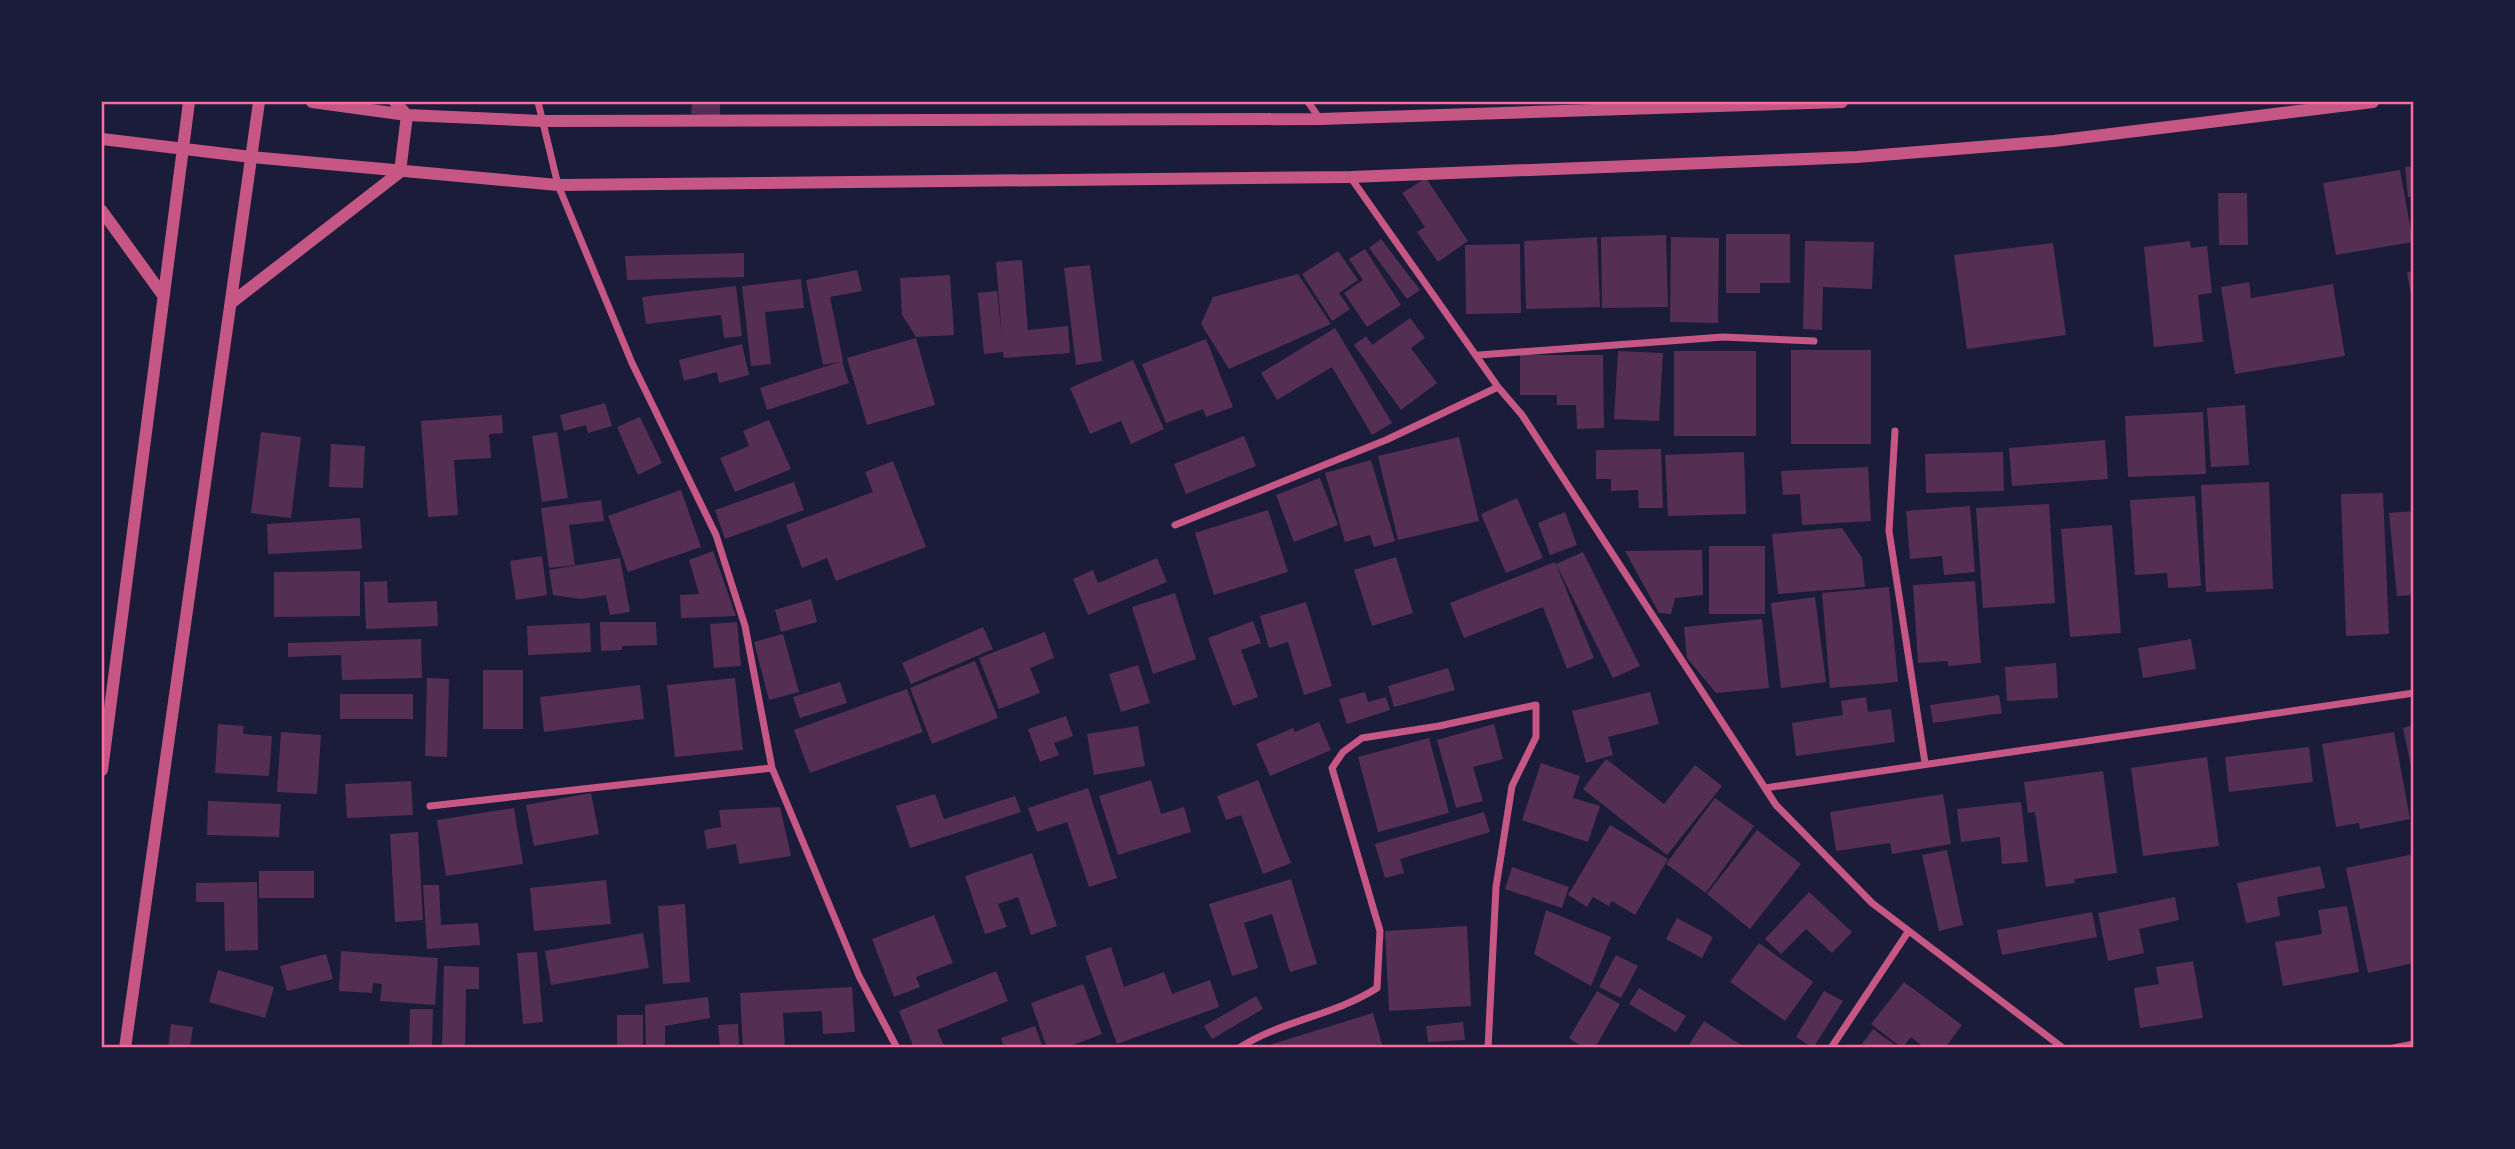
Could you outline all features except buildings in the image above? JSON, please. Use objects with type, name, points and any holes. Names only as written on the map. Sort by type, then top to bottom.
[{"type":"street","points":[[102,770],[189,102]]},
{"type":"street","points":[[125,1048],[259,102]]},
{"type":"street","points":[[312,102],[407,114],[541,121],[1320,119],[1842,102]]},
{"type":"street","points":[[395,102],[407,114]]},
{"type":"street","points":[[538,102],[558,185],[632,363],[716,535],[745,626],[772,768],[859,976],[897,1048]]},
{"type":"street","points":[[1308,102],[1320,119]]},
{"type":"street","points":[[102,139],[251,157],[558,185],[1351,177],[1857,157],[2054,141],[2373,102]]},
{"type":"street","points":[[231,303],[400,172],[407,114]]},
{"type":"street","points":[[1351,177],[1479,355],[1498,387],[1522,415],[1776,805],[1872,903],[2063,1048]]},
{"type":"street","points":[[102,211],[162,294]]},
{"type":"street","points":[[1479,355],[1723,337],[1814,341]]},
{"type":"street","points":[[1175,525],[1386,440],[1498,387]]},
{"type":"street","points":[[1895,431],[1889,531],[1925,763]]},
{"type":"street","points":[[1765,788],[2413,693]]},
{"type":"street","points":[[1239,1048],[1255,1038],[1351,1005],[1377,988],[1380,931],[1332,768],[1343,752],[1362,738],[1439,726],[1536,705],[1536,737],[1512,786],[1496,887],[1488,1048]]},
{"type":"street","points":[[430,806],[772,768]]},
{"type":"street","points":[[1831,1048],[1908,932]]},
{"type":"street","points":[[2393,1048],[2413,1044]]}]
